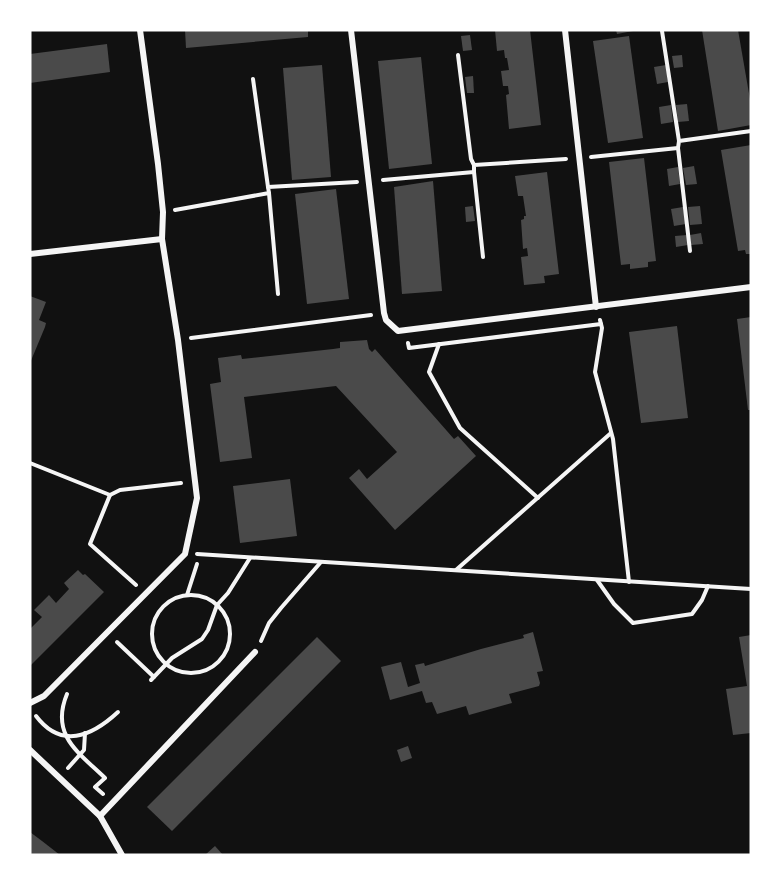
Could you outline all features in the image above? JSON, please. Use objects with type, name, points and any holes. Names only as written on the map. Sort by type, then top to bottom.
[{"type":"street","points":[[30,703],[44,696],[185,554],[197,498],[178,340],[162,238],[163,212],[140,30]]},
{"type":"street","points":[[351,30],[385,316],[398,331],[751,287]]},
{"type":"street","points":[[565,30],[596,307]]},
{"type":"street","points":[[30,254],[162,238]]},
{"type":"street","points":[[100,816],[255,652]]},
{"type":"street","points":[[30,750],[100,816],[122,855]]},
{"type":"path","points":[[662,31],[679,141],[690,251]]},
{"type":"path","points":[[458,55],[471,159],[474,165],[483,257]]},
{"type":"path","points":[[253,79],[269,190],[278,294]]},
{"type":"path","points":[[679,141],[751,131]]},
{"type":"path","points":[[474,165],[678,148]]},
{"type":"path","points":[[163,212],[269,190],[474,172]]},
{"type":"path","points":[[596,307],[602,328],[595,372],[611,433],[629,582]]},
{"type":"path","points":[[178,340],[385,316]]},
{"type":"path","points":[[407,330],[409,348],[601,324]]},
{"type":"path","points":[[439,344],[429,372],[460,428],[538,498]]},
{"type":"path","points":[[456,571],[611,433]]},
{"type":"path","points":[[30,463],[110,495]]},
{"type":"path","points":[[145,594],[90,544],[110,495],[120,490],[195,481]]},
{"type":"path","points":[[185,554],[751,589]]},
{"type":"path","points":[[187,595],[200,554]]},
{"type":"path","points":[[110,648],[117,641],[152,678],[184,649],[202,639],[208,630],[217,605],[228,593],[249,558]]},
{"type":"path","points":[[255,652],[269,623],[321,562]]},
{"type":"path","points":[[597,580],[614,604],[633,622],[692,614],[708,586]]},
{"type":"path","points":[[187,595],[203,597],[217,605],[225,614],[230,632],[226,650],[221,659],[206,670],[197,672],[178,671],[166,664],[153,644],[152,626],[160,609],[176,597],[187,595]]},
{"type":"path","points":[[70,689],[61,717],[63,732],[81,755],[105,778],[96,787],[112,803]]},
{"type":"path","points":[[34,713],[54,734],[66,737],[85,733],[106,723],[118,712]]},
{"type":"path","points":[[59,778],[81,755],[86,743],[85,733]]},
{"type":"building","points":[[185,30],[308,30],[308,37],[186,48]]},
{"type":"building","points":[[495,30],[530,30],[541,125],[509,129],[506,95],[509,94],[508,86],[503,86],[501,71],[509,70],[504,50],[497,51]]},
{"type":"building","points":[[616,30],[633,30],[633,31],[617,34]]},
{"type":"building","points":[[702,30],[738,30],[751,105],[751,125],[718,131]]},
{"type":"building","points":[[470,35],[472,50],[463,51],[461,36]]},
{"type":"building","points":[[629,36],[643,138],[608,143],[593,41]]},
{"type":"building","points":[[107,44],[110,72],[30,83],[30,54]]},
{"type":"building","points":[[682,55],[683,67],[674,68],[672,56]]},
{"type":"building","points":[[421,57],[432,164],[389,169],[378,61]]},
{"type":"building","points":[[322,65],[331,177],[292,180],[283,68]]},
{"type":"building","points":[[666,65],[668,82],[657,84],[654,67]]},
{"type":"building","points":[[473,76],[474,93],[467,93],[465,77]]},
{"type":"building","points":[[687,104],[689,121],[678,122],[676,105]]},
{"type":"building","points":[[671,105],[673,122],[661,124],[659,107]]},
{"type":"building","points":[[751,145],[751,254],[746,254],[745,250],[738,251],[721,150]]},
{"type":"building","points":[[644,158],[656,261],[648,262],[648,267],[630,269],[630,264],[621,265],[609,162]]},
{"type":"building","points":[[694,166],[697,184],[686,185],[683,168]]},
{"type":"building","points":[[678,167],[680,184],[669,186],[667,169]]},
{"type":"building","points":[[547,172],[559,274],[544,276],[545,283],[524,285],[521,257],[528,256],[527,248],[523,249],[521,220],[526,216],[523,196],[518,196],[515,176]]},
{"type":"building","points":[[433,181],[442,291],[402,294],[394,187]]},
{"type":"building","points":[[336,189],[349,299],[307,304],[295,194]]},
{"type":"building","points":[[473,206],[475,221],[466,222],[465,207]]},
{"type":"building","points":[[700,206],[702,224],[690,225],[688,207]]},
{"type":"building","points":[[683,207],[686,224],[674,226],[671,209]]},
{"type":"building","points":[[701,233],[703,244],[691,245],[690,235]]},
{"type":"building","points":[[687,235],[688,245],[676,247],[675,236]]},
{"type":"building","points":[[30,296],[46,302],[39,320],[46,323],[30,363]]},
{"type":"building","points":[[751,317],[751,410],[748,410],[737,319]]},
{"type":"building","points":[[677,326],[688,418],[641,423],[629,332]]},
{"type":"building","points":[[367,340],[369,349],[372,352],[375,349],[454,439],[458,436],[476,456],[395,530],[349,478],[359,469],[367,479],[397,452],[336,386],[244,397],[252,458],[220,462],[210,384],[221,382],[218,358],[241,355],[242,359],[333,349],[340,348],[340,342]]},
{"type":"building","points":[[290,479],[297,536],[240,543],[233,486]]},
{"type":"building","points":[[78,570],[104,592],[30,666],[30,629],[42,617],[34,610],[49,595],[56,603],[69,589],[64,583]]},
{"type":"building","points":[[533,632],[543,671],[537,672],[540,683],[539,686],[509,694],[512,703],[469,715],[466,706],[437,714],[432,702],[426,703],[422,691],[390,700],[381,667],[401,662],[408,687],[420,683],[415,665],[424,663],[425,666],[524,638],[523,635]]},
{"type":"building","points":[[751,635],[751,733],[733,735],[726,689],[747,686],[739,637]]},
{"type":"building","points":[[317,637],[341,661],[172,831],[147,807]]},
{"type":"building","points":[[408,746],[412,758],[401,762],[397,750]]},
{"type":"building","points":[[30,832],[42,841],[60,855],[30,855]]},
{"type":"building","points":[[215,846],[223,855],[205,855]]}]
